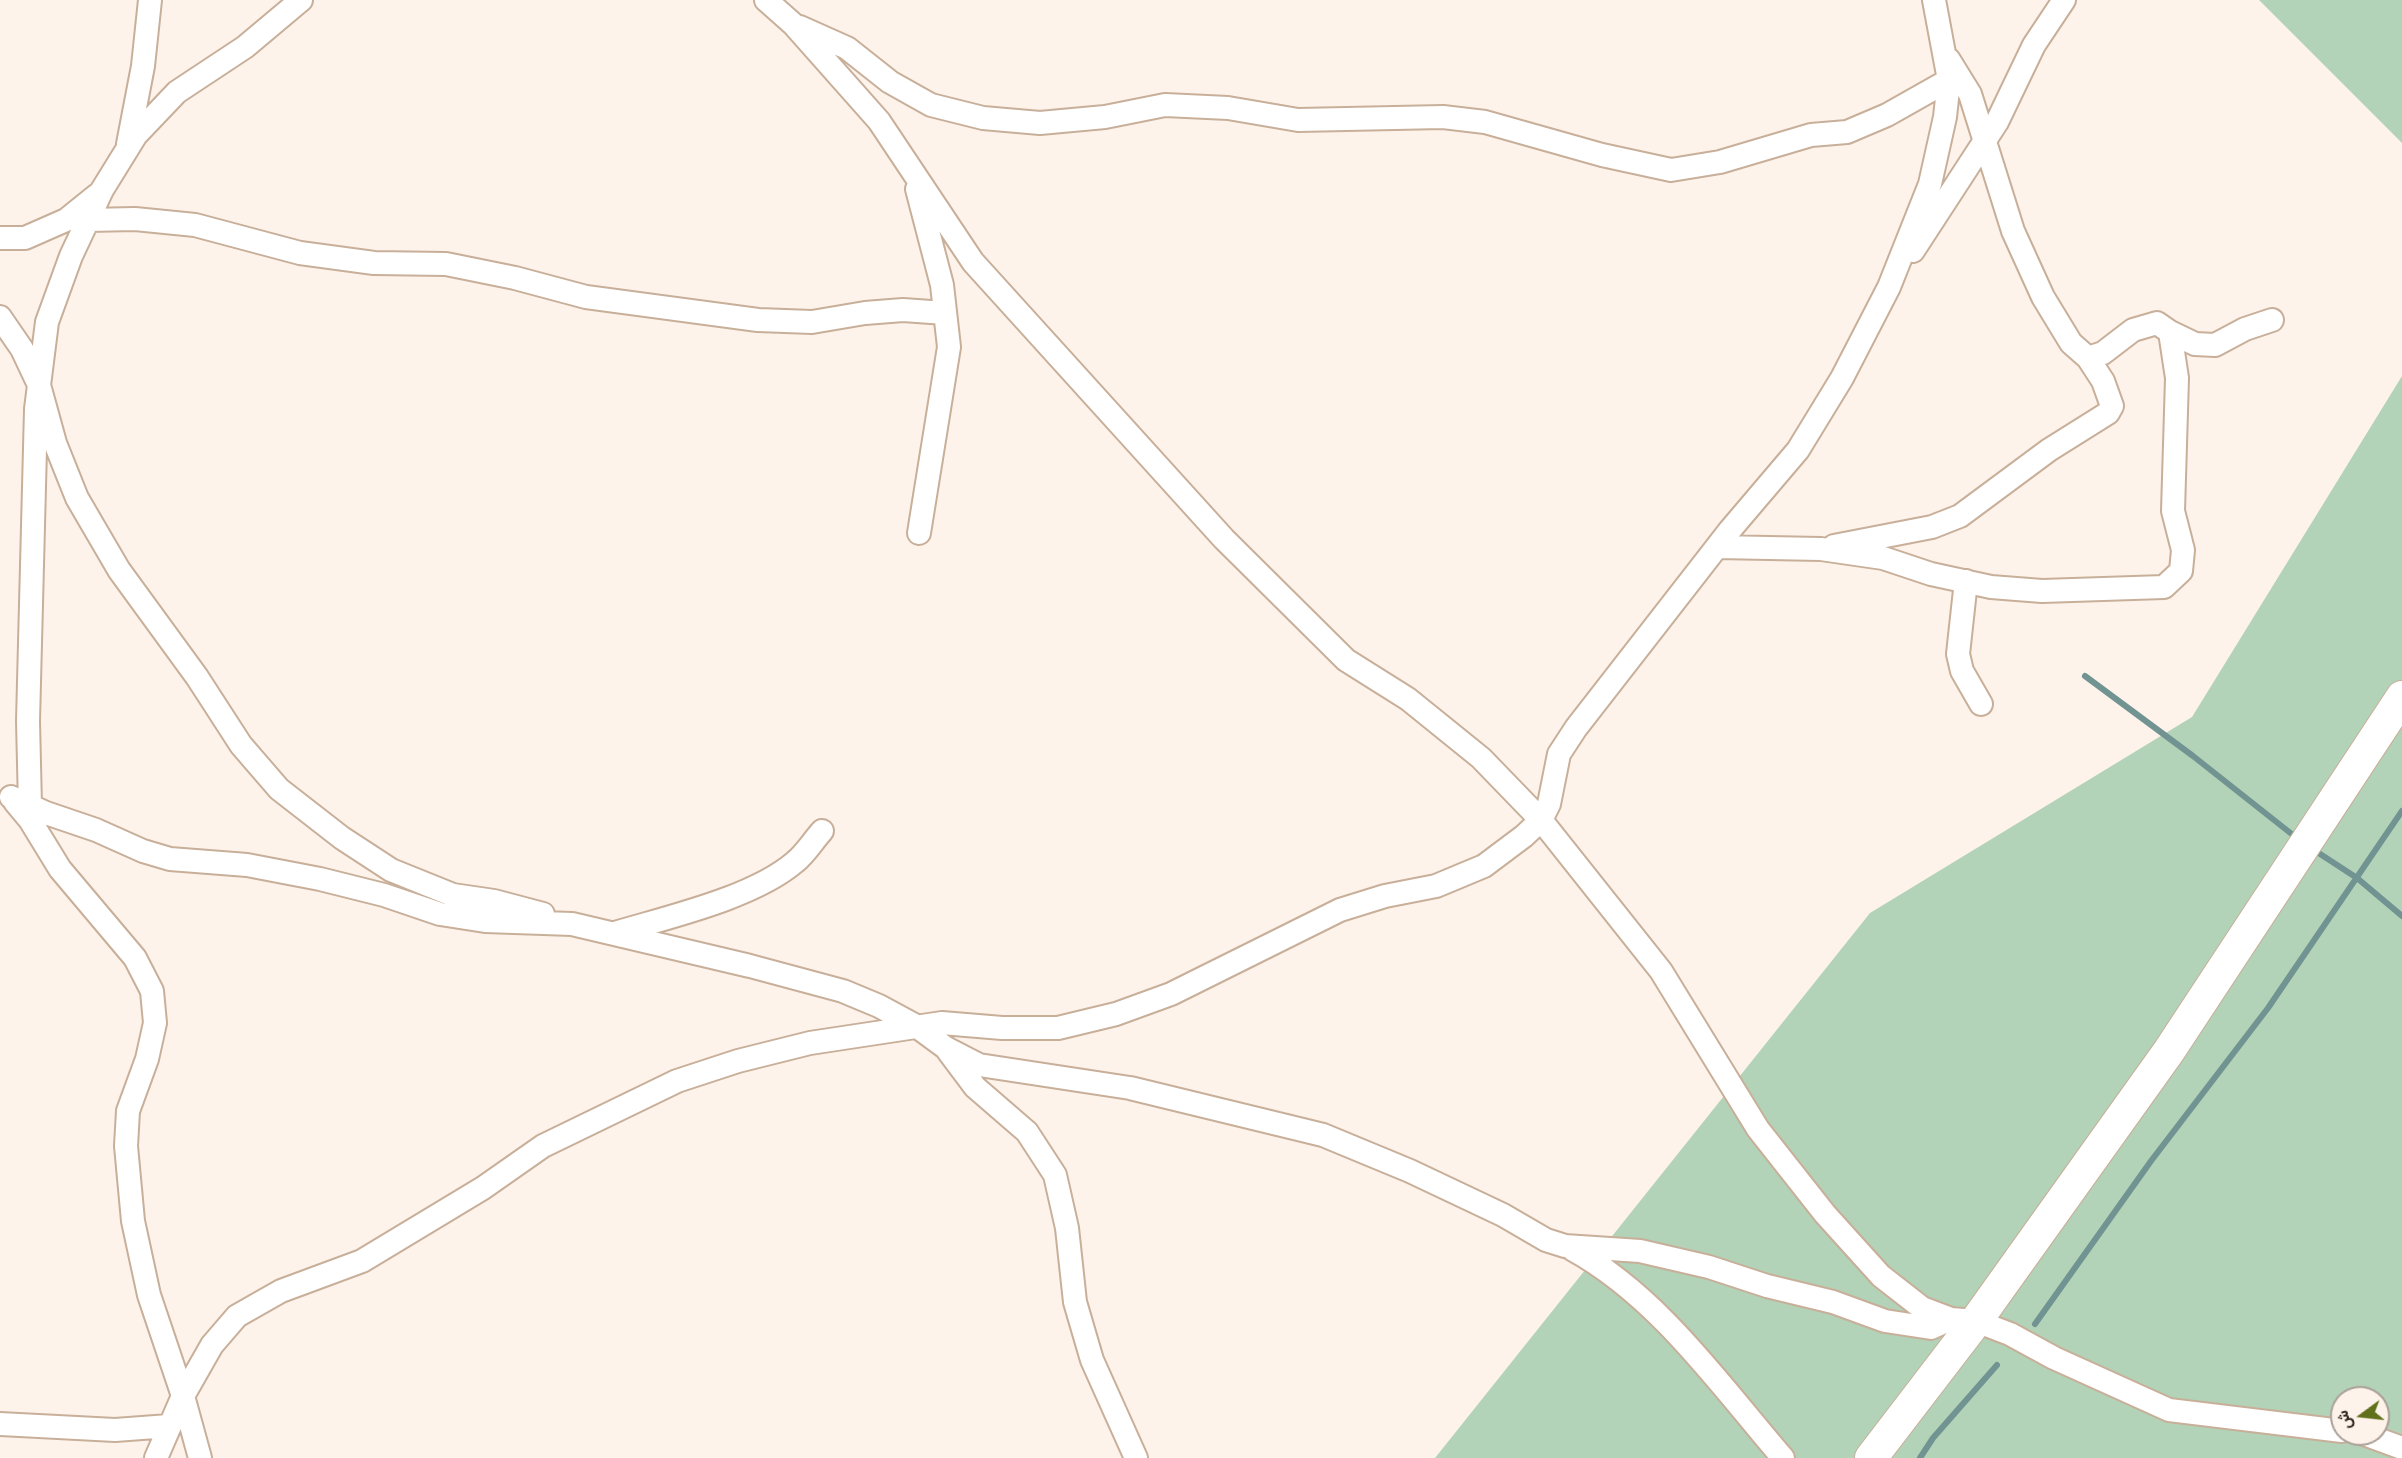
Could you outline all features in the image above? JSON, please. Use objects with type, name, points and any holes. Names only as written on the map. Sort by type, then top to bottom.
[{"type":"main road","points":[[1871,1458],[1963,1320],[2169,1051],[2402,697]]},
{"type":"street","points":[[127,151],[143,66],[150,0]]},
{"type":"street","points":[[200,1458],[183,1396],[149,1295],[133,1221],[126,1146],[128,1111],[147,1059],[154,1023],[152,991],[135,958],[60,869],[30,820],[13,798],[28,698],[36,409],[46,322],[71,256],[102,190],[136,135],[177,92],[245,47],[301,0]]},
{"type":"street","points":[[766,0],[793,24],[879,121],[972,262],[1224,539],[1346,660],[1408,699],[1481,758],[1541,820],[1661,971],[1758,1129],[1825,1214],[1881,1276],[1922,1308],[2010,1334],[2054,1358],[2169,1410],[2330,1430]]},
{"type":"street","points":[[156,1458],[183,1396],[212,1345],[237,1316],[281,1291],[362,1261],[483,1188],[543,1146],[677,1081],[738,1060],[810,1043],[916,1026],[942,1023],[1002,1028],[1058,1028],[1116,1014],[1171,994],[1340,910],[1385,896],[1436,886],[1484,866],[1524,837],[1541,820],[1549,804],[1559,754],[1575,728],[1717,547],[1798,450],[1842,378],[1889,287],[1930,184],[1945,117],[1949,80],[1934,0]]},
{"type":"street","points":[[1889,287],[1984,142],[2034,45],[2064,0]]},
{"type":"street","points":[[793,24],[847,48],[890,82],[931,105],[983,118],[1040,123],[1105,117],[1166,105],[1228,108],[1298,120],[1443,117],[1485,122],[1602,155],[1671,170],[1720,162],[1811,135],[1847,132],[1887,115],[1949,80]]},
{"type":"street","points":[[1821,549],[1932,527],[1960,516],[2049,450],[2108,413],[2112,406],[2103,381],[2088,357],[2071,343],[2043,297],[2013,231],[1970,94],[1944,51]]},
{"type":"street","points":[[913,173],[942,285],[949,347],[919,533]]},
{"type":"street","points":[[0,237],[25,238],[66,220],[102,190]]},
{"type":"street","points":[[88,220],[135,219],[195,225],[300,254],[374,263],[446,264],[515,278],[586,297],[758,320],[812,322],[865,313],[903,310],[945,313]]},
{"type":"street","points":[[0,317],[22,349],[39,385],[55,443],[77,498],[119,570],[196,677],[241,745],[279,789],[342,838],[392,870],[453,895],[495,901],[572,924],[750,966],[843,991],[879,1006],[916,1026],[946,1048],[979,1065],[1130,1088],[1323,1135],[1410,1170],[1503,1215],[1546,1240],[1565,1246],[1592,1260],[1682,1337],[1783,1458]]},
{"type":"street","points":[[2088,357],[2103,353],[2133,330],[2157,323],[2195,344],[2215,345],[2245,329],[2272,320]]},
{"type":"street","points":[[1717,547],[1821,549],[1883,558],[1931,574],[1991,587],[2042,591],[2164,587],[2181,571],[2183,550],[2174,511],[2177,378],[2170,332]]},
{"type":"street","points":[[1966,581],[1958,654],[1962,671],[1980,704]]},
{"type":"street","points":[[13,798],[143,851],[170,859],[247,865],[321,879],[440,914],[473,919],[572,924]]},
{"type":"street","points":[[614,934],[733,897],[795,862],[822,831]]},
{"type":"street","points":[[946,1048],[975,1087],[1027,1132],[1055,1175],[1067,1228],[1078,1314],[1092,1360],[1136,1458]]},
{"type":"street","points":[[1565,1246],[1640,1251],[1709,1267],[1767,1286],[1833,1302],[1885,1321],[1931,1328],[1963,1320]]},
{"type":"street","points":[[0,1424],[115,1430],[170,1426]]},
{"type":"green space","points":[[2259,0],[2402,0],[2402,143]]},
{"type":"green space","points":[[2402,376],[2402,1458],[1435,1458],[1870,913],[2192,717]]},
{"type":"waterway","points":[[2085,676],[2193,756],[2298,839]]},
{"type":"waterway","points":[[2035,1324],[2151,1161],[2268,1008],[2402,811]]},
{"type":"waterway","points":[[2314,850],[2357,878],[2402,916]]},
{"type":"waterway","points":[[1920,1458],[1933,1438],[1997,1365]]}]
